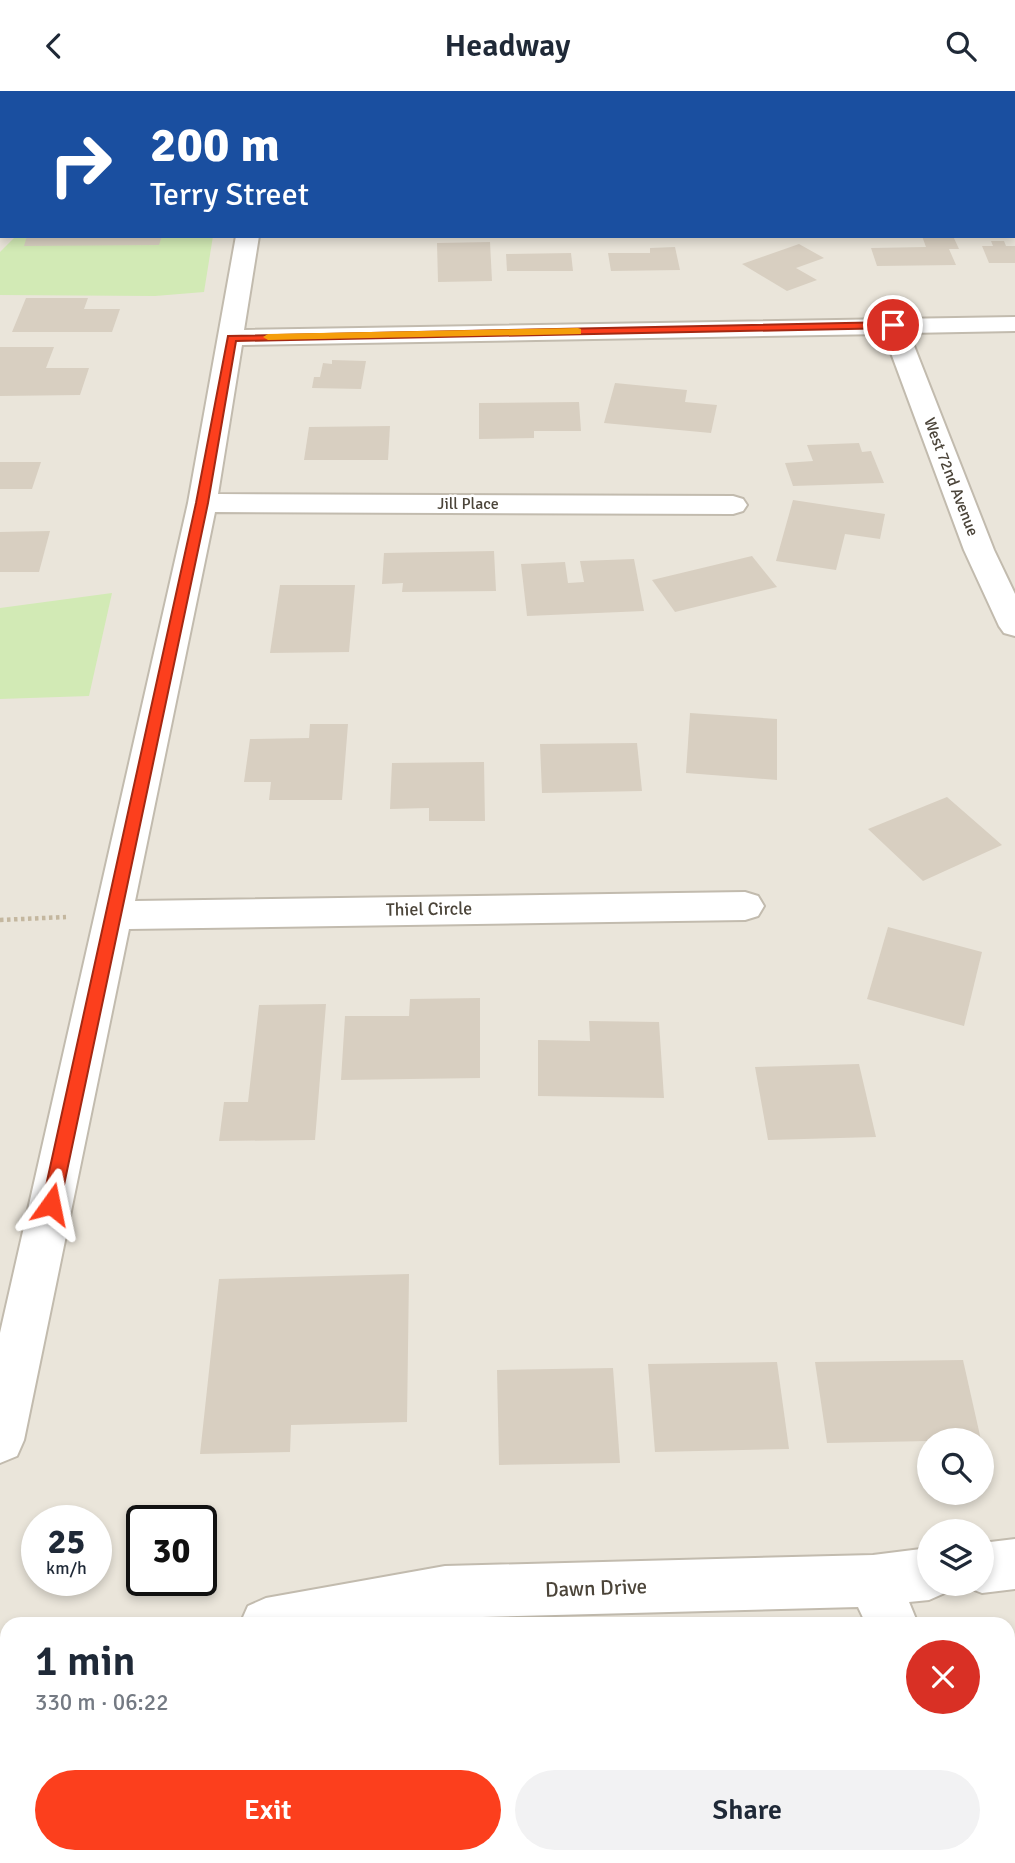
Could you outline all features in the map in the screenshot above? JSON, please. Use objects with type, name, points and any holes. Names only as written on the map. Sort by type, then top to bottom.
[{"type":"street","points":[[0,1440],[202,503],[248,238]]},
{"type":"street","points":[[232,338],[1015,324]]},
{"type":"street","name":"West 72nd Avenue","points":[[893,325],[979,550],[1015,626]]},
{"type":"street","name":"Jill Place","points":[[202,503],[733,505]]},
{"type":"street","name":"Thiel Circle","points":[[112,915],[745,906]]},
{"type":"street","points":[[994,1567],[1015,1564]]},
{"type":"street","name":"Dawn Drive","points":[[304,1617],[445,1592],[883,1602],[917,1581]]},
{"type":"path","points":[[0,920],[112,915]]},
{"type":"shaded area","points":[[0,238],[1015,238],[1015,1617],[0,1617]]},
{"type":"green space","points":[[14,238],[213,238],[204,292],[155,296],[0,295],[0,252]]},
{"type":"green space","points":[[112,593],[89,696],[0,699],[0,608]]},
{"type":"building","points":[[26,238],[161,238],[159,245],[24,246]]},
{"type":"building","points":[[923,238],[954,238],[959,249],[949,249],[956,265],[877,266],[871,248],[926,247]]},
{"type":"building","points":[[991,241],[1004,241],[1006,246],[1015,246],[1015,263],[989,263],[982,246],[993,246]]},
{"type":"building","points":[[490,242],[492,281],[438,282],[437,243]]},
{"type":"building","points":[[799,244],[824,258],[796,268],[817,280],[787,291],[742,264]]},
{"type":"building","points":[[675,247],[680,270],[611,271],[608,253],[650,253],[650,248]]},
{"type":"building","points":[[571,253],[573,271],[507,271],[506,254]]},
{"type":"building","points":[[26,298],[88,298],[84,309],[120,309],[112,332],[12,332]]},
{"type":"building","points":[[0,347],[54,347],[46,368],[89,368],[80,395],[0,396]]},
{"type":"building","points":[[332,360],[366,361],[361,389],[312,388],[314,377],[320,377],[323,363],[332,364]]},
{"type":"building","points":[[615,383],[687,390],[685,402],[717,405],[711,433],[604,423]]},
{"type":"building","points":[[579,402],[581,431],[534,431],[534,438],[479,439],[479,403]]},
{"type":"building","points":[[390,426],[388,460],[304,460],[309,427]]},
{"type":"building","points":[[859,443],[862,452],[871,451],[884,483],[793,486],[785,463],[813,461],[807,445]]},
{"type":"building","points":[[0,462],[41,462],[32,489],[0,489]]},
{"type":"building","points":[[793,500],[885,514],[880,539],[845,534],[836,570],[776,561]]},
{"type":"building","points":[[50,531],[39,572],[0,572],[0,532]]},
{"type":"building","points":[[494,551],[496,591],[402,592],[403,583],[382,584],[384,553]]},
{"type":"building","points":[[752,556],[777,587],[675,612],[652,580]]},
{"type":"building","points":[[634,559],[644,611],[527,616],[521,564],[565,562],[568,583],[584,582],[580,561]]},
{"type":"building","points":[[280,585],[355,585],[349,652],[270,653]]},
{"type":"building","points":[[690,713],[777,719],[777,780],[686,773]]},
{"type":"building","points":[[310,724],[348,724],[342,800],[269,800],[271,782],[244,782],[250,739],[309,738]]},
{"type":"building","points":[[637,743],[642,791],[542,793],[540,744]]},
{"type":"building","points":[[484,762],[485,821],[429,821],[429,808],[390,809],[392,763]]},
{"type":"building","points":[[947,797],[1002,845],[923,881],[868,829]]},
{"type":"building","points":[[888,927],[982,952],[964,1026],[867,999]]},
{"type":"building","points":[[480,998],[480,1078],[341,1080],[345,1016],[409,1016],[410,999]]},
{"type":"building","points":[[326,1004],[315,1140],[219,1141],[224,1102],[248,1102],[259,1005]]},
{"type":"building","points":[[589,1021],[659,1022],[664,1098],[538,1096],[538,1040],[590,1041]]},
{"type":"building","points":[[859,1064],[876,1137],[768,1140],[755,1067]]},
{"type":"building","points":[[409,1274],[407,1422],[291,1425],[290,1452],[200,1454],[219,1279]]},
{"type":"building","points":[[963,1360],[978,1428],[917,1428],[917,1441],[827,1443],[815,1362]]},
{"type":"building","points":[[777,1362],[789,1449],[655,1452],[648,1364]]},
{"type":"building","points":[[613,1368],[620,1463],[499,1465],[497,1370]]},
{"type":"slow traffic","points":[[268,337],[578,331]]},
{"type":"route","points":[[51,1204],[202,503],[232,338],[893,325]]}]
